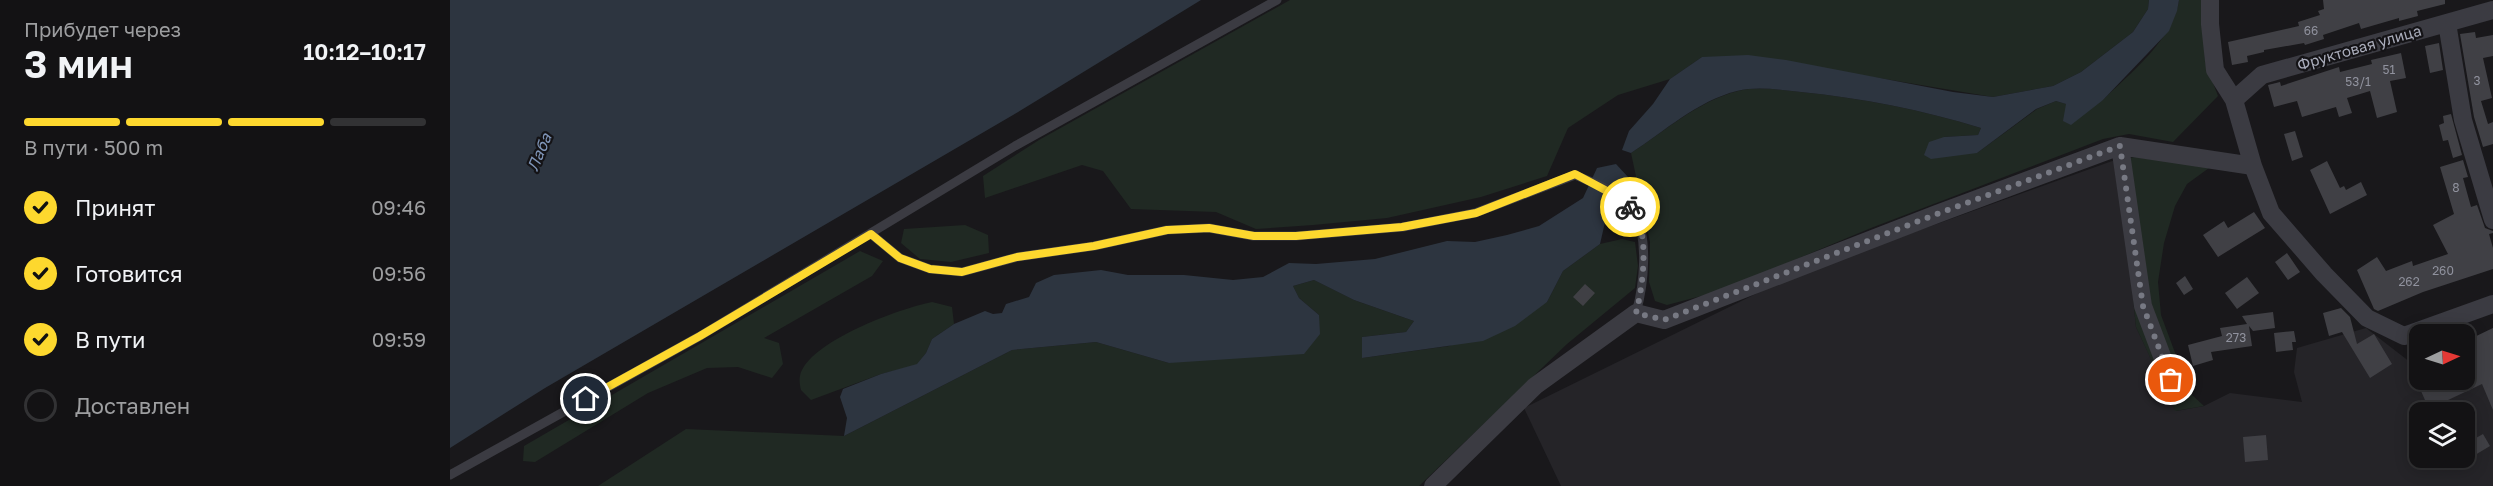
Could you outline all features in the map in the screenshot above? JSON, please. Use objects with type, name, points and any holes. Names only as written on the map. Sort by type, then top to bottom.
[{"type":"street","points":[[2210,0],[2215,70],[2234,100],[2253,166],[2271,213],[2324,274],[2367,318],[2404,336],[2493,304]]},
{"type":"street","name":"Фруктовая улица","points":[[2234,100],[2262,75],[2493,10]]},
{"type":"street","points":[[2447,23],[2463,120],[2493,220]]},
{"type":"street","points":[[1433,486],[1535,386],[1636,313],[1664,320],[2120,146],[2253,166]]},
{"type":"street","points":[[2120,146],[2143,306],[2171,380]]},
{"type":"lane","points":[[450,475],[700,336],[1015,146],[1277,0]]},
{"type":"lane","points":[[871,234],[900,258],[930,269],[962,272],[1017,257],[1094,246],[1167,230],[1209,228],[1254,236],[1296,236],[1402,227],[1476,213],[1575,174],[1622,199],[1634,211],[1642,238],[1643,289],[1636,313]]},
{"type":"shaded area","points":[[1290,0],[2149,0],[2148,9],[2133,32],[2081,72],[2053,86],[1993,97],[1879,78],[1702,57],[1670,79],[1618,95],[1568,128],[1547,176],[1481,197],[1387,218],[1256,229],[1216,212],[1131,209],[1103,171],[1082,165],[985,198],[983,176],[1039,140]]},
{"type":"shaded area","points":[[2179,0],[2204,0],[2205,62],[2218,96],[2173,142],[2129,134],[2103,139],[1871,228],[1720,291],[1667,305],[1655,301],[1649,282],[1650,242],[1631,153],[1696,109],[1723,96],[1753,89],[1778,89],[1847,98],[1915,110],[1981,128],[1978,135],[1944,137],[1977,153],[2037,109],[2056,101],[2066,104],[2103,100],[2149,55],[2159,42],[2175,15]]},
{"type":"shaded area","points":[[2142,156],[2209,168],[2187,184],[2175,206],[2164,243],[2158,282],[2161,315],[2190,393],[2204,406],[2175,411],[2136,327],[2121,178],[2115,160]]},
{"type":"shaded area","points":[[2115,160],[2121,178],[2136,327],[2176,411],[2204,406],[2230,393],[2302,402],[2294,372],[2297,348],[2366,328],[2409,361],[2409,390],[2475,390],[2475,337],[2493,328],[2493,486],[1561,486],[1524,408],[1792,276]]},
{"type":"shaded area","points":[[965,225],[988,235],[989,253],[951,262],[920,259],[901,243],[904,229]]},
{"type":"shaded area","points":[[1622,239],[1635,242],[1638,266],[1635,288],[1567,344],[1419,486],[598,486],[686,429],[844,436],[1012,350],[1096,342],[1169,363],[1319,315],[1299,298],[1293,286],[1314,280],[1354,300],[1414,321],[1406,332],[1362,337],[1362,358],[1449,346],[1547,302],[1563,271],[1600,244]]},
{"type":"shaded area","points":[[860,251],[883,261],[872,276],[764,338],[779,343],[783,364],[772,378],[738,367],[707,368],[648,393],[535,462],[523,461],[524,446]]},
{"type":"shaded area","points":[[932,302],[952,307],[954,324],[932,339],[917,365],[881,374],[811,400],[801,390],[800,376],[806,363],[819,351],[857,328],[899,311]]},
{"type":"water","name":"Лаба","points":[[450,0],[1201,0],[1013,115],[545,388],[450,448]]},
{"type":"water","points":[[2149,0],[2179,0],[2169,31],[2103,100],[2071,125],[2063,121],[2066,104],[2056,101],[2036,109],[1977,153],[1931,159],[1924,155],[1929,142],[1944,137],[1978,135],[1981,128],[1915,110],[1869,101],[1777,89],[1737,91],[1722,96],[1695,109],[1631,153],[1622,150],[1629,131],[1653,104],[1670,79],[1702,57],[1748,55],[1786,60],[1953,92],[1993,97],[2053,86],[2081,72],[2133,32],[2148,9]]},
{"type":"water","points":[[1616,164],[1628,177],[1629,189],[1606,218],[1600,244],[1563,271],[1547,302],[1515,326],[1483,341],[1362,358],[1362,337],[1406,332],[1414,321],[1354,300],[1314,280],[1293,286],[1299,298],[1319,315],[1320,334],[1304,354],[1169,363],[1096,342],[1012,350],[844,436],[847,418],[840,397],[843,389],[881,374],[917,364],[926,353],[932,339],[954,324],[985,311],[993,314],[1002,313],[1006,304],[1029,297],[1036,283],[1054,275],[1101,270],[1128,275],[1184,275],[1233,280],[1263,277],[1289,263],[1316,264],[1375,259],[1447,241],[1475,242],[1539,226],[1583,198],[1597,168]]},
{"type":"building","points":[[2323,0],[2445,0],[2445,4],[2417,11],[2418,16],[2399,21],[2399,18],[2361,29],[2359,23],[2323,35],[2324,39],[2305,45],[2304,43],[2264,50],[2264,52],[2247,56],[2248,62],[2232,65],[2228,42],[2299,26],[2298,22],[2320,15],[2318,11],[2324,9]]},
{"type":"building","points":[[2475,32],[2476,38],[2493,35],[2493,56],[2483,58],[2492,98],[2481,101],[2488,124],[2493,122],[2493,144],[2483,147],[2474,117],[2460,34]]},
{"type":"building","points":[[2439,43],[2443,70],[2430,73],[2425,46]]},
{"type":"building","points":[[2401,53],[2406,78],[2390,81],[2397,112],[2377,118],[2370,91],[2347,98],[2352,113],[2339,117],[2336,107],[2302,117],[2297,101],[2274,107],[2268,85],[2280,82],[2281,86],[2339,67],[2340,72],[2372,64],[2371,60]]},
{"type":"building","points":[[2451,114],[2462,155],[2453,158],[2448,140],[2443,141],[2439,125],[2444,123],[2443,116]]},
{"type":"building","points":[[2295,131],[2303,157],[2292,161],[2284,134]]},
{"type":"building","points":[[2463,160],[2468,177],[2463,178],[2471,207],[2477,205],[2485,228],[2493,231],[2489,234],[2493,248],[2493,269],[2423,292],[2378,311],[2374,309],[2357,270],[2377,257],[2386,271],[2412,261],[2413,266],[2448,254],[2433,225],[2454,214],[2440,167]]},
{"type":"building","points":[[2327,161],[2340,188],[2344,186],[2346,190],[2361,182],[2367,195],[2330,214],[2310,170]]},
{"type":"building","points":[[2254,212],[2265,228],[2218,257],[2203,235],[2224,221],[2228,228]]},
{"type":"building","points":[[2287,253],[2300,272],[2288,280],[2275,262]]},
{"type":"building","points":[[2185,276],[2193,289],[2184,295],[2176,283]]},
{"type":"building","points":[[2247,277],[2259,293],[2237,309],[2225,293]]},
{"type":"building","points":[[1585,284],[1595,293],[1583,306],[1573,297]]},
{"type":"building","points":[[2341,308],[2350,317],[2357,344],[2374,334],[2392,364],[2370,378],[2342,332],[2329,336],[2323,313]]},
{"type":"building","points":[[2273,312],[2275,328],[2253,331],[2249,326],[2252,346],[2211,352],[2213,360],[2193,366],[2188,345],[2222,336],[2220,328],[2247,324],[2242,316]]},
{"type":"building","points":[[2493,328],[2493,410],[2482,384],[2475,387],[2475,337]]},
{"type":"building","points":[[2294,331],[2296,342],[2292,342],[2293,350],[2276,352],[2274,333]]},
{"type":"building","points":[[2469,390],[2444,402],[2426,402],[2421,391]]},
{"type":"building","points":[[2483,434],[2490,446],[2475,455],[2475,438]]},
{"type":"building","points":[[2266,435],[2268,460],[2245,462],[2243,437]]},
{"type":"way so far","points":[[1630,207],[1634,211],[1642,238],[1643,289],[1636,313],[1664,320],[2120,146],[2143,306],[2171,380]]},
{"type":"route","points":[[586,399],[700,336],[871,234],[900,258],[930,269],[962,272],[1017,257],[1094,246],[1167,230],[1209,228],[1254,236],[1296,236],[1402,227],[1476,213],[1575,174],[1622,199],[1630,207]]}]
